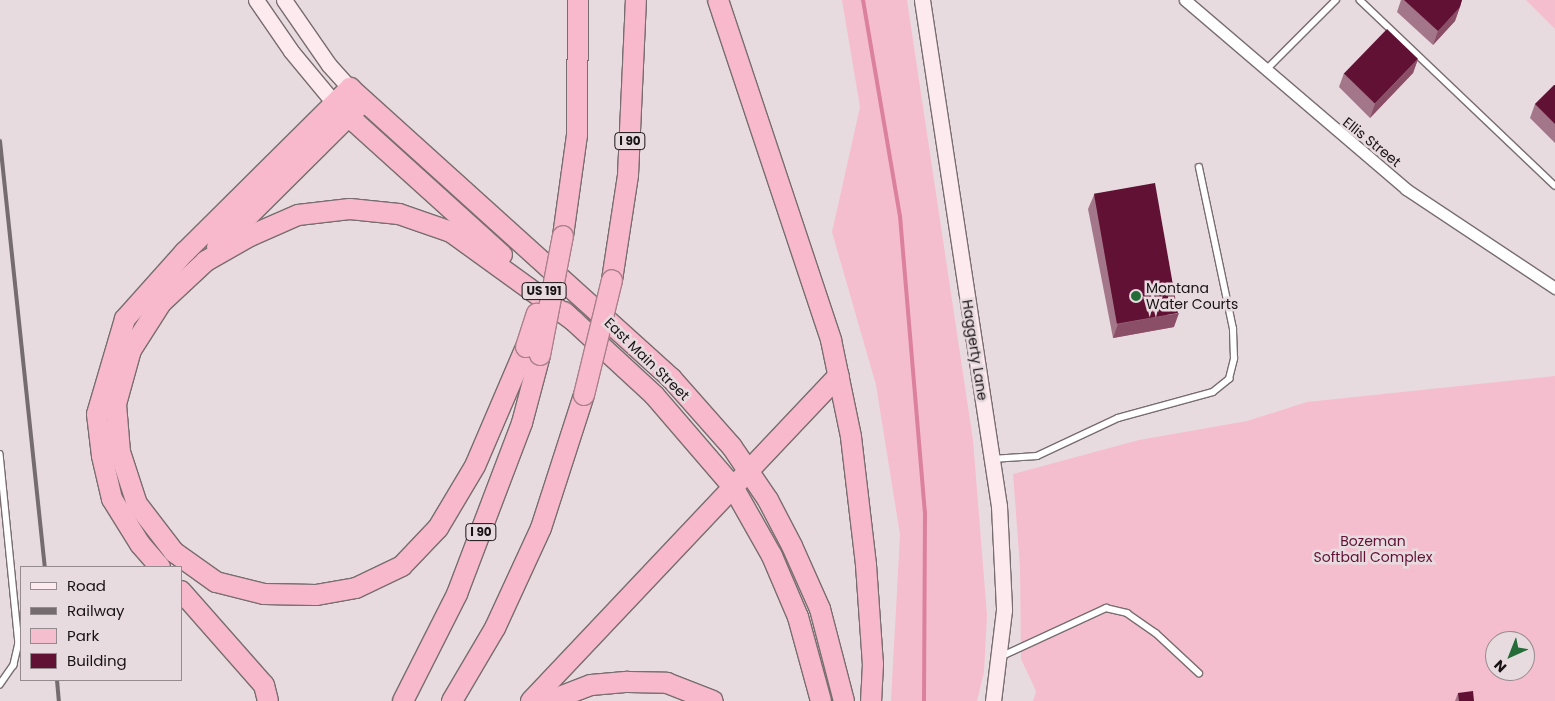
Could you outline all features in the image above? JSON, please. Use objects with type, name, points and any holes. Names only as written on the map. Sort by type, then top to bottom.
[{"type":"highway","name":"US 191","points":[[533,351],[563,236],[577,135],[578,0]]},
{"type":"highway","name":"I 90","points":[[452,701],[495,628],[541,528],[584,395],[612,280],[628,174],[636,0]]},
{"type":"highway","points":[[718,0],[822,305],[839,375],[851,437],[866,565],[873,664],[871,701]]},
{"type":"highway","points":[[357,95],[160,303],[131,350],[116,404],[120,452],[137,504],[174,552],[216,582],[264,594],[316,595],[356,588],[402,566],[438,528],[475,466],[533,351]]},
{"type":"highway","name":"East Main Street","points":[[357,95],[671,378],[749,470],[792,546],[820,609],[844,701]]},
{"type":"highway","points":[[159,566],[140,544],[112,499],[102,456],[97,414],[126,319],[185,252],[342,110]]},
{"type":"highway","name":"East Main Street","points":[[342,110],[654,394],[733,487],[772,556],[798,617],[821,701]]},
{"type":"highway","points":[[160,303],[206,261],[250,236],[298,216],[350,208],[399,214],[451,232],[574,321]]},
{"type":"highway","name":"I 90","points":[[403,701],[457,594],[522,423],[533,351]]},
{"type":"highway","points":[[531,701],[839,375]]},
{"type":"highway","points":[[182,592],[264,685],[268,701]]},
{"type":"highway","points":[[549,701],[591,685],[628,682],[667,683],[713,701]]},
{"type":"street","points":[[256,0],[297,58],[342,110]]},
{"type":"street","points":[[284,0],[329,65],[357,95]]},
{"type":"street","name":"Haggerty Lane","points":[[922,0],[992,459],[1004,564],[1000,657],[993,701]]},
{"type":"street","name":"Ellis Street","points":[[1185,0],[1406,189],[1555,288]]},
{"type":"lane","points":[[1266,71],[1336,0]]},
{"type":"lane","points":[[1360,0],[1555,186]]},
{"type":"lane","points":[[992,459],[1037,456],[1118,418],[1208,394],[1229,379],[1234,359],[1233,330],[1199,168]]},
{"type":"lane","points":[[0,454],[19,643],[14,665],[0,685]]},
{"type":"lane","points":[[1000,657],[1106,608],[1134,618],[1199,673]]},
{"type":"green space","points":[[842,0],[907,0],[973,440],[987,615],[984,672],[977,701],[891,701],[900,535],[876,385],[832,232],[860,107]]},
{"type":"green space","points":[[1526,0],[1555,0],[1555,29]]},
{"type":"green space","name":"Bozeman Softball Complex","points":[[1555,376],[1555,701],[1033,701],[1036,691],[1021,659],[1020,567],[1013,474],[1139,440],[1247,421],[1307,402]]},
{"type":"building","points":[[1404,0],[1462,0],[1460,7],[1438,31]]},
{"type":"building","points":[[1387,29],[1418,59],[1375,103],[1344,74]]},
{"type":"building","points":[[1555,85],[1555,124],[1535,104]]},
{"type":"building","points":[[1155,183],[1178,313],[1117,324],[1094,194]]},
{"type":"building","points":[[1473,691],[1474,701],[1459,701],[1458,693]]},
{"type":"waterway","points":[[863,0],[900,216],[925,512],[924,701]]},
{"type":"railway","points":[[0,141],[45,566]]},
{"type":"railway","points":[[57,681],[59,701]]},
{"type":"place","name":"Montana Water Courts","points":[[1136,296]]}]
